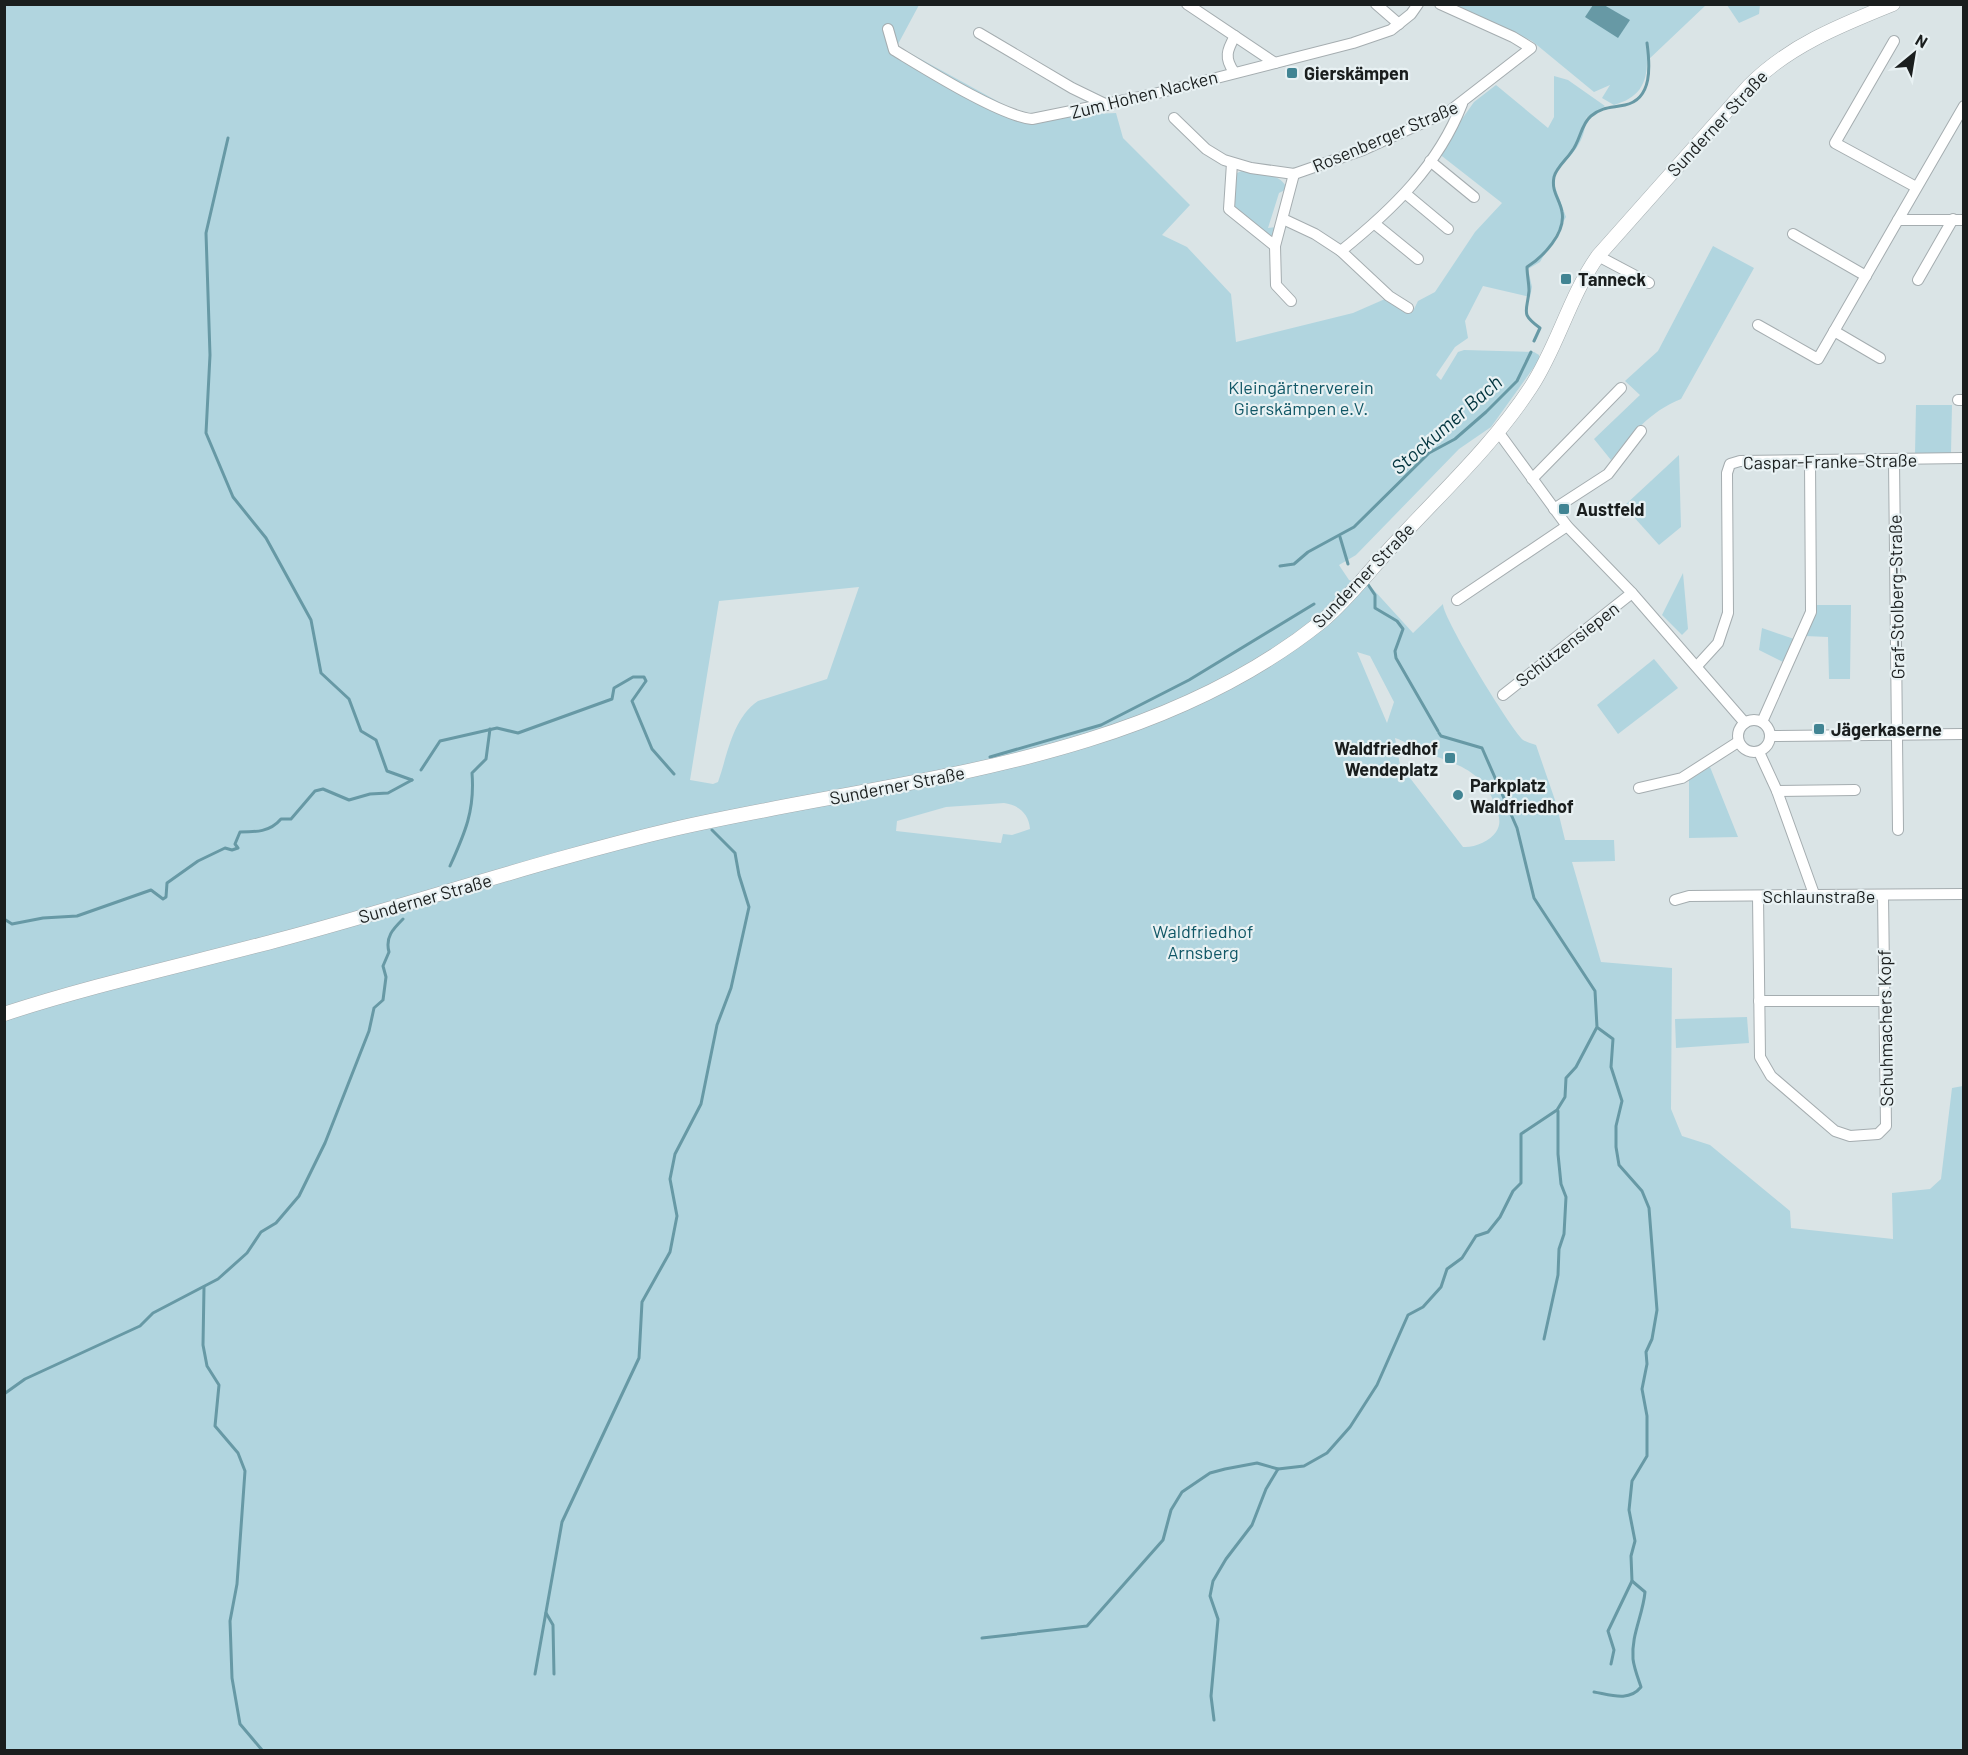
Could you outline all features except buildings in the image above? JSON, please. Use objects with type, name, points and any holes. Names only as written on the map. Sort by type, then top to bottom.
[{"type":"main road","name":"Sunderner Straße","points":[[4,1014],[93,986],[282,939],[593,849],[709,822],[1009,763],[1111,733],[1214,688],[1260,663],[1323,620],[1499,433],[1545,363],[1580,283],[1598,256],[1705,133],[1767,68],[1799,46],[1893,4]]},
{"type":"street","points":[[1187,4],[1275,63]]},
{"type":"street","points":[[1376,4],[1399,24]]},
{"type":"street","name":"Zum Hohen Nacken","points":[[888,29],[894,50],[1018,116],[1038,118],[1108,105],[1372,37],[1399,24],[1418,4]]},
{"type":"street","name":"Rosenberger Straße","points":[[1174,118],[1206,149],[1232,163],[1294,174],[1363,150],[1462,104],[1530,48],[1513,37],[1440,4]]},
{"type":"street","points":[[979,33],[1072,88],[1108,105]]},
{"type":"street","points":[[1234,72],[1228,64],[1227,55],[1235,36]]},
{"type":"street","points":[[1894,41],[1835,144],[1916,187]]},
{"type":"street","points":[[1341,251],[1375,224],[1406,194],[1430,161],[1462,104]]},
{"type":"street","points":[[1758,325],[1818,359],[1964,106]]},
{"type":"street","points":[[1430,161],[1474,197]]},
{"type":"street","points":[[1232,163],[1229,209],[1275,246]]},
{"type":"street","points":[[1291,301],[1276,285],[1275,246],[1294,174]]},
{"type":"street","points":[[1406,194],[1448,228]]},
{"type":"street","points":[[1283,219],[1315,234],[1341,251],[1389,296],[1408,308]]},
{"type":"street","points":[[1898,220],[1958,219]]},
{"type":"street","points":[[1918,280],[1958,219]]},
{"type":"street","points":[[1375,224],[1418,259]]},
{"type":"street","points":[[1793,234],[1866,276]]},
{"type":"street","points":[[1598,256],[1649,283]]},
{"type":"street","points":[[1834,331],[1880,358]]},
{"type":"street","points":[[1532,479],[1621,388]]},
{"type":"street","points":[[1554,509],[1608,474],[1641,431]]},
{"type":"street","points":[[1499,433],[1567,526],[1632,593],[1745,723]]},
{"type":"street","name":"Caspar-Franke-Straße","points":[[1697,666],[1718,643],[1728,613],[1727,468],[1740,461],[1964,458]]},
{"type":"street","name":"Graf-Stolberg-Straße","points":[[1894,460],[1898,830]]},
{"type":"street","points":[[1762,722],[1811,612],[1810,461]]},
{"type":"street","points":[[1457,600],[1567,526]]},
{"type":"street","name":"Schützensiepen","points":[[1503,695],[1632,593]]},
{"type":"street","points":[[1752,720],[1762,722],[1770,736],[1768,744],[1759,752],[1749,752],[1738,742],[1738,731],[1745,723],[1752,720]]},
{"type":"street","points":[[1770,736],[1964,734]]},
{"type":"street","points":[[1638,788],[1682,778],[1738,742]]},
{"type":"street","points":[[1759,752],[1777,791],[1814,894]]},
{"type":"street","points":[[1777,791],[1855,790]]},
{"type":"street","name":"Schlaunstraße","points":[[1674,900],[1689,896],[1964,894]]},
{"type":"street","name":"Schuhmachers Kopf","points":[[1758,896],[1759,1051],[1766,1070],[1831,1129],[1850,1137],[1878,1134],[1886,1126],[1883,895]]},
{"type":"street","points":[[1759,1001],[1884,1001]]},
{"type":"green space","points":[[5,5],[919,5],[897,46],[1026,117],[1116,113],[1123,138],[1190,205],[1162,235],[1187,247],[1231,294],[1236,342],[1353,313],[1385,299],[1412,313],[1418,301],[1435,292],[1475,232],[1502,203],[1438,153],[1474,102],[1496,85],[1548,128],[1554,117],[1554,76],[1568,80],[1605,106],[1586,118],[1580,142],[1555,171],[1555,187],[1566,217],[1540,262],[1528,269],[1532,287],[1530,297],[1483,286],[1465,321],[1468,338],[1455,347],[1436,375],[1441,380],[1458,352],[1464,350],[1534,352],[1539,355],[1539,360],[1491,427],[1459,449],[1356,555],[1339,565],[1349,580],[1372,588],[1413,633],[1443,604],[1464,650],[1505,716],[1523,740],[1536,745],[1556,803],[1565,840],[1614,840],[1615,861],[1572,862],[1601,962],[1672,968],[1671,1109],[1682,1136],[1710,1145],[1790,1211],[1791,1228],[1893,1239],[1892,1193],[1930,1189],[1941,1179],[1952,1088],[1963,1086],[1963,1750],[5,1750]],"holes":[[[859,587],[827,679],[758,701],[749,708],[732,738],[718,782],[713,784],[690,780],[719,601]],[[1357,652],[1370,656],[1394,702],[1387,723]],[[1395,738],[1447,760],[1476,776],[1490,793],[1496,809],[1499,819],[1496,832],[1481,843],[1463,847],[1400,765]],[[1009,804],[1019,808],[1025,815],[1030,829],[1012,835],[1003,834],[1001,843],[896,831],[897,821],[946,807]]]},
{"type":"green space","points":[[1456,5],[1706,5],[1647,61],[1645,77],[1640,89],[1629,99],[1614,105],[1602,98],[1610,85],[1594,92],[1532,41]]},
{"type":"green space","points":[[1727,5],[1760,5],[1759,14],[1739,23]]},
{"type":"green space","points":[[1244,170],[1275,177],[1287,189],[1279,193],[1268,228],[1277,227],[1271,239],[1231,204],[1237,173]]},
{"type":"green space","points":[[1713,246],[1754,268],[1681,399],[1650,417],[1611,460],[1594,439],[1640,395],[1625,381],[1658,351]]},
{"type":"green space","points":[[1916,405],[1952,405],[1951,453],[1915,454]]},
{"type":"green space","points":[[1679,455],[1681,527],[1659,545],[1624,506]]},
{"type":"green space","points":[[1683,573],[1688,629],[1682,635],[1662,615]]},
{"type":"green space","points":[[1817,605],[1851,605],[1850,679],[1829,679],[1828,637],[1805,636]]},
{"type":"green space","points":[[1762,628],[1794,639],[1783,662],[1759,650]]},
{"type":"green space","points":[[1654,659],[1678,688],[1618,734],[1597,705]]},
{"type":"green space","points":[[1710,767],[1738,837],[1689,838],[1689,780]]},
{"type":"green space","points":[[1747,1017],[1749,1043],[1676,1048],[1675,1019]]},
{"type":"shaded area","points":[[1593,5],[1604,5],[1630,20],[1618,38],[1585,17]]},
{"type":"waterway","name":"Stockumer Bach","points":[[1534,341],[1540,328],[1527,316],[1526,312],[1529,291],[1527,267],[1552,244],[1560,228],[1562,212],[1553,182],[1555,174],[1575,147],[1585,123],[1591,116],[1604,109],[1634,102],[1641,96],[1648,80],[1647,43]]},
{"type":"waterway","points":[[228,138],[206,233],[210,355],[206,433],[233,497],[266,538],[311,620],[321,673],[349,699],[361,731],[376,740],[387,771],[412,780]]},
{"type":"waterway","name":"Stockumer Bach","points":[[1280,566],[1294,564],[1308,552],[1354,527],[1429,453],[1455,439],[1486,412],[1517,381],[1531,352]]},
{"type":"waterway","points":[[1340,537],[1348,564]]},
{"type":"waterway","points":[[1367,583],[1375,595],[1375,608],[1397,621],[1403,629],[1395,651],[1396,658],[1438,731]]},
{"type":"waterway","points":[[990,757],[1101,725],[1189,680],[1314,604]]},
{"type":"waterway","name":"Stockumer Bach","points":[[421,770],[440,741],[497,728],[518,733],[612,699],[614,688],[633,677],[644,677],[646,681],[632,701],[652,749],[674,774]]},
{"type":"waterway","points":[[450,866],[468,821],[472,798],[472,773],[486,759],[490,729]]},
{"type":"waterway","points":[[982,1638],[1087,1626],[1163,1540],[1171,1510],[1182,1492],[1210,1473],[1257,1463],[1278,1469],[1304,1466],[1327,1453],[1350,1427],[1377,1385],[1408,1315],[1423,1307],[1441,1287],[1447,1269],[1462,1258],[1476,1236],[1488,1232],[1500,1217],[1513,1191],[1521,1183],[1521,1134],[1557,1110],[1565,1097],[1566,1078],[1576,1067],[1597,1027],[1595,991],[1534,898],[1517,828],[1482,748],[1441,736],[1439,733]]},
{"type":"waterway","name":"Stockumer Bach","points":[[4,919],[12,924],[43,918],[77,916],[151,890],[163,899],[166,897],[167,883],[198,861],[225,848],[232,850],[238,848],[235,844],[240,832],[262,830],[272,827],[281,819],[291,819],[315,791],[323,789],[349,800],[370,794],[388,793],[412,780]]},
{"type":"waterway","points":[[535,1674],[562,1522],[639,1358],[642,1302],[670,1252],[677,1216],[670,1179],[675,1154],[701,1104],[717,1025],[731,988],[749,907],[735,853],[712,830]]},
{"type":"waterway","points":[[4,1394],[25,1379],[140,1326],[153,1313],[218,1279],[247,1253],[261,1232],[276,1223],[299,1196],[325,1143],[369,1031],[374,1008],[383,1000],[386,977],[383,966],[389,952],[388,942],[393,930],[403,919]]},
{"type":"waterway","points":[[1598,1028],[1613,1039],[1611,1067],[1622,1101],[1616,1126],[1619,1165],[1642,1191],[1649,1208],[1657,1310],[1652,1339],[1646,1352],[1647,1364],[1642,1389],[1647,1416],[1647,1456],[1632,1481],[1629,1510],[1635,1541],[1631,1556],[1632,1581],[1608,1631],[1614,1650],[1611,1664]]},
{"type":"waterway","points":[[1544,1339],[1558,1275],[1559,1249],[1564,1234],[1566,1197],[1561,1184],[1558,1154],[1558,1111]]},
{"type":"waterway","points":[[204,1287],[203,1345],[207,1366],[219,1385],[215,1426],[238,1453],[245,1471],[237,1584],[230,1621],[232,1678],[240,1724],[262,1750]]},
{"type":"waterway","points":[[1214,1720],[1211,1696],[1218,1619],[1210,1596],[1213,1581],[1226,1559],[1252,1525],[1266,1489],[1278,1469]]},
{"type":"waterway","points":[[1594,1692],[1625,1696],[1631,1695],[1641,1687],[1634,1666],[1633,1650],[1645,1592],[1632,1581]]},
{"type":"waterway","points":[[546,1613],[553,1625],[554,1674]]},
{"type":"place","name":"Gierskämpen","points":[[1292,73]]},
{"type":"place","name":"Tanneck","points":[[1566,279]]},
{"type":"place","name":"Austfeld","points":[[1564,509]]},
{"type":"place","name":"Jägerkaserne","points":[[1819,729]]},
{"type":"place","name":"Waldfriedhof Wendeplatz","points":[[1450,758]]},
{"type":"place","name":"Parkplatz Waldfriedhof","points":[[1458,795]]},
{"type":"park label","name":"Kleingärtnerverein Gierskämpen e.V.","points":[[1301,397]]},
{"type":"park label","name":"Waldfriedhof Arnsberg","points":[[1203,941]]}]
